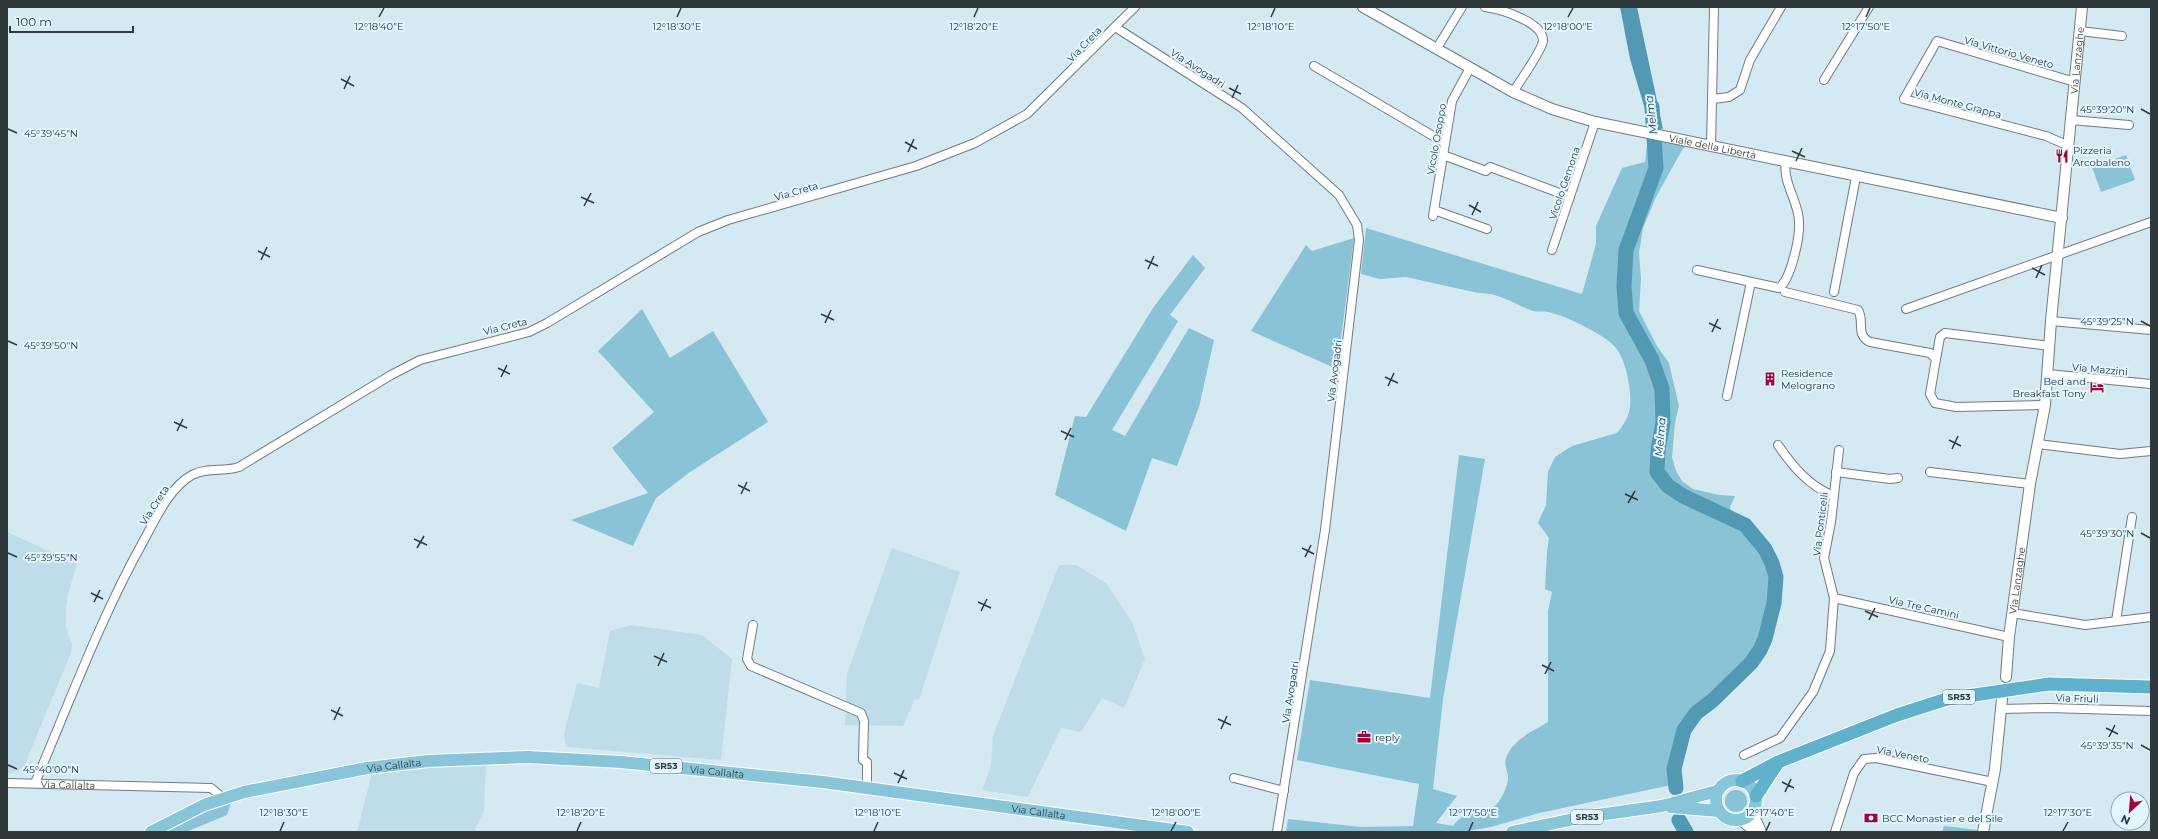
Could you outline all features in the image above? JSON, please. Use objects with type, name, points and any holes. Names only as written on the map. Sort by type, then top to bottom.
[{"type":"highway","name":"SR53","points":[[1742,781],[1778,762],[1897,715],[1947,699],[2049,684],[2151,687]]},
{"type":"highway","points":[[1756,796],[1778,762]]},
{"type":"main road","name":"Via Callalta","points":[[152,832],[222,797],[367,768],[479,757],[527,757],[621,762],[867,787],[1183,832]]},
{"type":"main road","points":[[1728,781],[1742,781],[1752,788],[1756,796],[1752,811],[1740,819],[1726,818],[1719,811],[1716,800],[1717,791],[1728,781]]},
{"type":"main road","name":"SR53","points":[[1512,832],[1584,817],[1662,806],[1717,791]]},
{"type":"main road","name":"SR53","points":[[1662,806],[1719,811]]},
{"type":"street","name":"Via Creta","points":[[35,783],[117,589],[158,513],[174,492],[192,475],[202,471],[230,470],[240,466],[391,375],[420,360],[529,332],[547,323],[698,232],[728,220],[916,166],[975,143],[1027,114],[1135,7]]},
{"type":"street","name":"Viale della Libertà","points":[[1363,7],[1513,92],[1552,109],[1596,122],[1638,131],[1856,177],[2062,218]]},
{"type":"street","points":[[1437,48],[1462,7]]},
{"type":"street","points":[[1485,7],[1509,12],[1536,27],[1542,36],[1541,46],[1513,92]]},
{"type":"street","points":[[1711,146],[1714,7]]},
{"type":"street","points":[[1713,99],[1730,97],[1740,90],[1750,60],[1781,7]]},
{"type":"street","points":[[1824,80],[1869,7]]},
{"type":"street","name":"Via Lanzaghe","points":[[2006,677],[2009,637],[2030,484],[2046,405],[2051,321],[2082,7]]},
{"type":"street","name":"Via Avogadri","points":[[1115,27],[1242,108],[1339,194],[1357,225],[1360,240],[1325,530],[1277,832]]},
{"type":"street","points":[[2080,31],[2122,36]]},
{"type":"street","name":"Via Vittorio Veneto","points":[[1937,41],[2075,82]]},
{"type":"street","name":"Via Monte Grappa","points":[[1937,41],[1904,99],[2046,136],[2069,146]]},
{"type":"street","points":[[1314,66],[1445,143]]},
{"type":"street","name":"Vicolo Osoppo","points":[[1470,68],[1452,102],[1433,213],[1487,229]]},
{"type":"street","points":[[2071,120],[2129,125]]},
{"type":"street","name":"Vicolo Gemona","points":[[1552,250],[1596,122]]},
{"type":"street","points":[[1443,155],[1486,171],[1490,167],[1570,197]]},
{"type":"street","points":[[1782,290],[1793,259],[1799,222],[1785,171],[1786,162]]},
{"type":"street","points":[[1834,292],[1856,177]]},
{"type":"street","points":[[1906,309],[2058,257],[2151,222]]},
{"type":"street","points":[[1697,270],[1751,282],[1858,310],[1860,315],[1861,331],[1868,340],[1930,353],[1936,358]]},
{"type":"street","points":[[1727,396],[1751,282]]},
{"type":"street","points":[[2051,321],[2151,330]]},
{"type":"street","points":[[2046,405],[1956,407],[1935,403],[1930,394],[1940,337],[1945,333],[2050,346]]},
{"type":"street","name":"Via Mazzini","points":[[2048,374],[2151,384]]},
{"type":"street","points":[[2038,444],[2120,454],[2151,451]]},
{"type":"street","points":[[1778,445],[1802,475],[1816,487],[1834,496]]},
{"type":"street","name":"Via Ponticelli","points":[[1744,755],[1780,738],[1813,692],[1830,651],[1834,598],[1824,558],[1834,496],[1839,450]]},
{"type":"street","points":[[1836,472],[1890,479],[1898,478]]},
{"type":"street","points":[[1930,472],[2030,484]]},
{"type":"street","points":[[2116,621],[2132,517]]},
{"type":"street","name":"Via Tre Camini","points":[[1834,598],[2009,637]]},
{"type":"street","points":[[2012,613],[2085,625],[2151,617]]},
{"type":"street","points":[[753,625],[747,659],[751,666],[861,713],[864,721],[863,760],[867,762],[867,787]]},
{"type":"street","points":[[1983,832],[1993,782],[2002,704]]},
{"type":"street","name":"Via Friuli","points":[[2002,704],[2049,708],[2151,711]]},
{"type":"street","name":"Via Veneto","points":[[1835,832],[1854,773],[1864,759],[1876,758],[1993,782]]},
{"type":"street","points":[[1234,778],[1284,792]]},
{"type":"street","name":"Via Callalta","points":[[7,783],[210,788],[222,797]]},
{"type":"street","points":[[1752,811],[1761,832]]},
{"type":"street","points":[[1740,819],[1755,832]]},
{"type":"shaded area","points":[[1648,138],[1686,146],[1682,150],[1656,197],[1643,228],[1639,253],[1641,279],[1639,311],[1657,346],[1669,363],[1679,406],[1675,423],[1672,457],[1676,471],[1682,481],[1693,489],[1719,495],[1735,496],[1730,507],[1731,514],[1747,525],[1759,536],[1768,547],[1774,560],[1777,573],[1776,605],[1770,633],[1762,653],[1754,665],[1734,682],[1715,702],[1702,710],[1690,723],[1683,738],[1677,773],[1682,772],[1676,784],[1539,813],[1491,827],[1462,832],[1286,832],[1288,819],[1361,827],[1413,826],[1419,784],[1297,760],[1310,680],[1430,698],[1459,455],[1485,459],[1443,699],[1433,789],[1457,796],[1436,823],[1453,826],[1463,817],[1484,812],[1497,804],[1504,793],[1508,780],[1505,762],[1509,751],[1518,741],[1548,722],[1548,611],[1552,592],[1545,589],[1549,538],[1538,523],[1546,505],[1548,472],[1555,457],[1572,446],[1617,433],[1628,416],[1630,405],[1629,385],[1623,361],[1616,348],[1603,337],[1564,317],[1548,312],[1533,311],[1507,299],[1486,293],[1478,293],[1406,277],[1380,279],[1361,274],[1366,228],[1582,294],[1596,244],[1596,226],[1622,168],[1645,162]]},
{"type":"shaded area","points":[[2126,155],[2135,180],[2101,192],[2092,167]]},
{"type":"shaded area","points":[[1354,238],[1337,369],[1251,331],[1306,245],[1312,251]]},
{"type":"shaded area","points":[[1193,255],[1205,268],[1170,315],[1178,321],[1112,430],[1125,436],[1189,328],[1214,340],[1199,407],[1177,466],[1152,458],[1126,531],[1055,495],[1075,416],[1086,417],[1153,308]]},
{"type":"shaded area","points":[[642,309],[670,358],[713,331],[768,422],[690,472],[656,498],[633,546],[571,520],[648,493],[612,448],[654,412],[598,351]]},
{"type":"shaded area","points":[[7,532],[77,564],[68,594],[66,607],[66,628],[72,644],[71,653],[25,764],[19,771],[7,774]]},
{"type":"shaded area","points":[[892,548],[960,572],[919,700],[915,699],[903,726],[845,725],[847,674]]},
{"type":"shaded area","points":[[1059,565],[1076,565],[1106,583],[1132,622],[1145,659],[1124,708],[1102,698],[1081,732],[1061,728],[1028,797],[982,790],[991,766],[993,736]]},
{"type":"shaded area","points":[[631,625],[702,635],[732,659],[721,760],[566,747],[564,734],[577,683],[599,688],[610,631]]},
{"type":"shaded area","points":[[486,763],[484,810],[474,832],[357,832],[372,773],[437,766]]},
{"type":"shaded area","points":[[1736,790],[1744,793],[1747,801],[1744,809],[1736,812],[1728,809],[1725,801],[1728,793]]},
{"type":"shaded area","points":[[232,800],[227,815],[186,832],[158,832],[184,818]]},
{"type":"shaded area","points":[[1944,826],[1979,830],[1979,832],[1942,832]]},
{"type":"water","points":[[1620,7],[1637,7],[1663,129],[1648,125],[1647,116],[1630,59]]},
{"type":"waterway","name":"Melma","points":[[1652,107],[1656,168],[1626,250],[1624,286],[1626,313],[1652,360],[1662,389],[1663,422],[1658,450],[1657,472],[1668,486],[1683,496],[1745,525],[1765,549],[1772,563],[1776,577],[1774,603],[1765,639],[1760,650],[1751,663],[1712,701],[1696,713],[1684,730],[1674,769],[1676,788]]},
{"type":"waterway","name":"Melma","points":[[1679,820],[1686,832]]},
{"type":"place","name":"Pizzeria Arcobaleno","points":[[2062,156]]},
{"type":"place","name":"Residence Melograno","points":[[1770,379]]},
{"type":"place","name":"Bed and Breakfast Tony","points":[[2097,387]]},
{"type":"place","name":"reply","points":[[1364,737]]},
{"type":"place","name":"BCC Monastier e del Sile","points":[[1871,818]]}]
